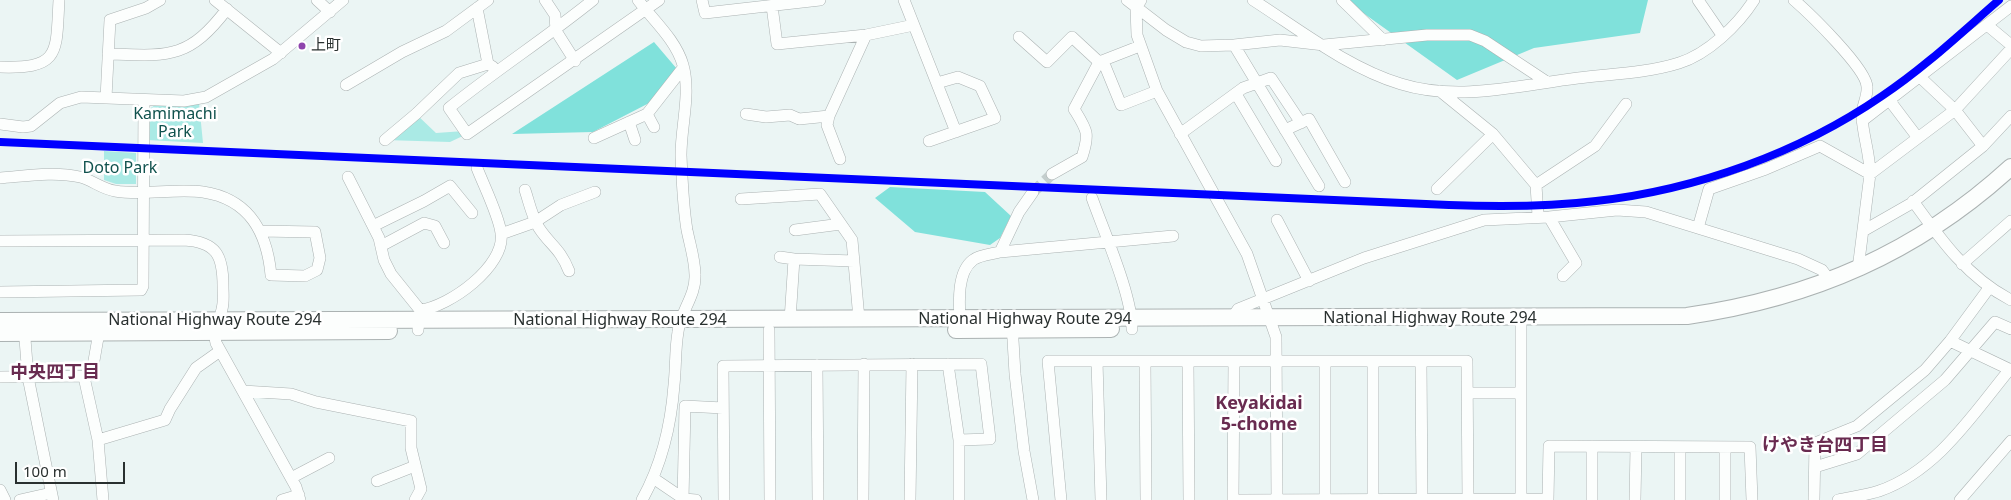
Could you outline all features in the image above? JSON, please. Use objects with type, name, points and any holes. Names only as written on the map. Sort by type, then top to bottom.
[{"type":"highway","name":"National Highway Route 294","points":[[0,333],[99,332],[218,326],[419,320],[679,325],[769,330],[1012,323],[1521,323],[1689,325],[1727,320],[1782,307],[1821,295],[1890,265],[1935,233],[2011,167]]},
{"type":"highway","name":"National Highway Route 294","points":[[1521,323],[1687,316],[1725,311],[1787,296],[1830,281],[1935,233],[1978,208],[2011,180]]},
{"type":"highway","name":"National Highway Route 294","points":[[1132,323],[1232,318],[1271,323]]},
{"type":"highway","name":"National Highway Route 294","points":[[679,325],[790,320],[960,319],[1012,323]]},
{"type":"highway","name":"National Highway Route 294","points":[[0,321],[218,326]]},
{"type":"street","points":[[0,67],[34,67],[51,56],[57,42],[59,0]]},
{"type":"street","points":[[106,98],[110,20],[146,8],[160,0]]},
{"type":"street","points":[[215,0],[281,53]]},
{"type":"street","points":[[317,0],[330,12]]},
{"type":"street","points":[[0,124],[23,127],[32,126],[60,103],[70,99],[106,98],[184,101],[206,96],[281,53],[344,0]]},
{"type":"street","points":[[346,85],[402,52],[446,31],[488,0]]},
{"type":"street","points":[[544,0],[555,15],[556,31],[575,61]]},
{"type":"street","points":[[593,0],[556,31],[492,67],[449,108],[467,134],[575,61],[642,5],[658,0]]},
{"type":"street","points":[[702,0],[705,13],[820,0]]},
{"type":"street","points":[[904,0],[956,132]]},
{"type":"street","points":[[1127,0],[1139,4],[1186,42],[1200,46],[1234,45],[1280,40],[1324,45],[1457,34],[1470,35],[1492,45],[1547,82]]},
{"type":"street","points":[[1254,0],[1324,45],[1385,78],[1423,89],[1440,91],[1482,91],[1647,70],[1680,63],[1689,59],[1737,23],[1754,0]]},
{"type":"street","points":[[1342,0],[1383,40]]},
{"type":"street","points":[[1698,0],[1722,35]]},
{"type":"street","points":[[1794,0],[1813,17],[1862,75],[1867,87],[1862,109],[1862,121],[1870,161],[1870,174],[1858,269]]},
{"type":"street","points":[[1139,4],[1136,23],[1140,46],[1157,90],[1247,254],[1276,337],[1278,361],[1277,500]]},
{"type":"street","points":[[642,5],[671,42],[683,68],[686,96],[681,140],[682,173],[687,230],[696,276],[695,285],[679,325],[670,420],[653,478],[642,500]]},
{"type":"street","points":[[772,6],[777,44],[866,35],[914,25]]},
{"type":"street","points":[[1862,121],[1921,78],[2011,6]]},
{"type":"street","points":[[477,8],[492,67]]},
{"type":"street","points":[[108,54],[150,56],[176,52],[201,39],[227,9]]},
{"type":"street","points":[[1870,174],[1955,110],[2011,47],[1987,25]]},
{"type":"street","points":[[840,159],[827,125],[829,116],[866,35]]},
{"type":"street","points":[[1019,37],[1047,62],[1072,37],[1101,61],[1121,105],[1157,90]]},
{"type":"street","points":[[1234,45],[1319,186]]},
{"type":"street","points":[[1052,174],[1082,157],[1088,139],[1086,129],[1074,109],[1101,61],[1140,46]]},
{"type":"street","points":[[385,140],[416,114],[459,73],[492,67]]},
{"type":"street","points":[[594,138],[647,114],[683,68]]},
{"type":"street","points":[[929,141],[995,118],[980,86],[958,77],[937,83]]},
{"type":"street","points":[[1180,134],[1236,94],[1271,78],[1301,122]]},
{"type":"street","points":[[1921,78],[1955,110],[1983,146]]},
{"type":"street","points":[[1440,91],[1492,134],[1536,185],[1544,217],[1576,263],[1563,276]]},
{"type":"street","points":[[1236,94],[1276,161]]},
{"type":"street","points":[[0,292],[141,290],[143,286],[144,100]]},
{"type":"street","points":[[1890,100],[1918,138]]},
{"type":"street","points":[[1536,185],[1595,146],[1626,104]]},
{"type":"street","points":[[647,114],[654,127]]},
{"type":"street","points":[[746,114],[766,117],[790,115],[799,119],[829,116]]},
{"type":"street","points":[[1863,230],[1913,201],[1983,146],[2011,116]]},
{"type":"street","points":[[1285,130],[1309,119],[1345,182]]},
{"type":"street","points":[[629,122],[635,140]]},
{"type":"street","points":[[1437,189],[1492,134]]},
{"type":"street","points":[[1698,228],[1708,189],[1766,169],[1820,146],[1870,174]]},
{"type":"street","points":[[348,178],[381,246],[384,260],[391,274],[419,320],[475,284],[496,254],[501,234],[477,168]]},
{"type":"street","points":[[0,178],[71,176],[115,191],[204,192],[233,203],[245,211],[260,231],[268,250],[271,275],[305,276],[316,270],[320,258],[315,232],[260,231]]},
{"type":"street","points":[[372,226],[450,186],[472,213]]},
{"type":"street","points":[[525,190],[536,222],[562,254],[569,271]]},
{"type":"street","points":[[501,234],[536,222],[561,205],[595,192]]},
{"type":"street","points":[[1000,252],[1019,212],[1033,192]]},
{"type":"street","points":[[741,199],[820,194],[852,240],[859,320]]},
{"type":"street","points":[[1092,198],[1132,323]]},
{"type":"street","points":[[1913,201],[1935,233],[1962,264],[1989,288],[2011,300]]},
{"type":"street","points":[[1232,318],[1238,310],[1364,258],[1484,220],[1544,217],[1617,210],[1646,212],[1798,259],[1822,270],[1830,281]]},
{"type":"street","points":[[1277,220],[1309,280]]},
{"type":"street","points":[[381,246],[424,223],[434,226],[444,243]]},
{"type":"street","points":[[795,230],[841,224]]},
{"type":"street","points":[[1962,264],[2008,229]]},
{"type":"street","points":[[960,319],[958,292],[967,269],[973,260],[1000,252],[1173,236]]},
{"type":"street","points":[[0,241],[196,241],[211,247],[216,252],[223,271],[223,307],[215,338],[220,351],[292,478],[300,498],[282,500]]},
{"type":"street","points":[[780,257],[854,260]]},
{"type":"street","points":[[790,320],[794,259]]},
{"type":"street","points":[[1814,500],[1815,443],[1857,426],[1925,370],[1950,341],[1989,288]]},
{"type":"street","points":[[1814,467],[1857,454],[1945,380],[1971,352],[1994,322],[2011,329]]},
{"type":"street","points":[[1012,323],[1024,451],[1033,500]]},
{"type":"street","points":[[1521,323],[1521,500]]},
{"type":"street","points":[[769,330],[770,500]]},
{"type":"street","points":[[0,377],[84,377],[92,372],[99,332]]},
{"type":"street","points":[[20,500],[52,496],[28,377],[25,339]]},
{"type":"street","points":[[1838,500],[1879,491],[1899,482],[1935,456],[1950,442],[2010,369],[1950,341]]},
{"type":"street","points":[[98,440],[165,420],[196,368],[220,351]]},
{"type":"street","points":[[1097,361],[1101,500]]},
{"type":"street","points":[[1145,361],[1146,500]]},
{"type":"street","points":[[1188,361],[1189,500]]},
{"type":"street","points":[[1233,500],[1234,361]]},
{"type":"street","points":[[1325,361],[1325,500]]},
{"type":"street","points":[[1373,361],[1373,500]]},
{"type":"street","points":[[1421,361],[1422,500]]},
{"type":"street","points":[[1061,500],[1048,362],[1468,361],[1468,500]]},
{"type":"street","points":[[817,364],[818,500]]},
{"type":"street","points":[[863,500],[864,364]]},
{"type":"street","points":[[910,500],[912,364]]},
{"type":"street","points":[[948,364],[959,440],[959,500]]},
{"type":"street","points":[[724,500],[723,366],[981,364],[990,438],[959,440]]},
{"type":"street","points":[[84,377],[98,440],[103,500]]},
{"type":"street","points":[[243,391],[291,394],[316,402],[411,421],[411,448],[421,488],[415,500]]},
{"type":"street","points":[[1468,393],[1520,394]]},
{"type":"street","points":[[684,500],[685,406],[723,408]]},
{"type":"street","points":[[1960,500],[2011,441]]},
{"type":"street","points":[[1240,500],[1548,500],[1549,446],[1750,447],[1752,500]]},
{"type":"street","points":[[1592,446],[1592,500]]},
{"type":"street","points":[[1635,500],[1636,446]]},
{"type":"street","points":[[1680,447],[1680,500]]},
{"type":"street","points":[[1725,447],[1725,500]]},
{"type":"street","points":[[292,478],[329,458]]},
{"type":"street","points":[[377,481],[416,466]]},
{"type":"street","points":[[653,478],[684,500],[696,500]]},
{"type":"street","points":[[0,490],[5,500]]},
{"type":"green space","name":"Kamimachi Park","points":[[199,103],[203,143],[147,140],[148,110],[155,105]]},
{"type":"green space","points":[[416,114],[436,133],[464,131],[467,134],[450,142],[385,140]]},
{"type":"green space","name":"Doto Park","points":[[104,151],[136,153],[136,184],[116,184],[104,180]]},
{"type":"shaded area","points":[[1345,0],[1648,0],[1640,33],[1534,48],[1457,80]]},
{"type":"shaded area","points":[[654,42],[677,69],[653,101],[593,132],[512,134]]},
{"type":"shaded area","points":[[890,187],[985,192],[1011,216],[1000,238],[990,245],[915,232],[875,198]]},
{"type":"tunnel","points":[[1033,192],[1052,174]]},
{"type":"transit line","points":[[0,142],[1449,205],[1559,204],[1634,196],[1709,178],[1745,166],[1816,135],[1898,85],[1999,0]]},
{"type":"place","name":"上町","points":[[302,46]]},
{"type":"district","name":"中央四丁目","points":[[55,373]]},
{"type":"district","name":"Keyakidai 5-chome","points":[[1259,414]]},
{"type":"district","name":"けやき台四丁目","points":[[1825,446]]}]
